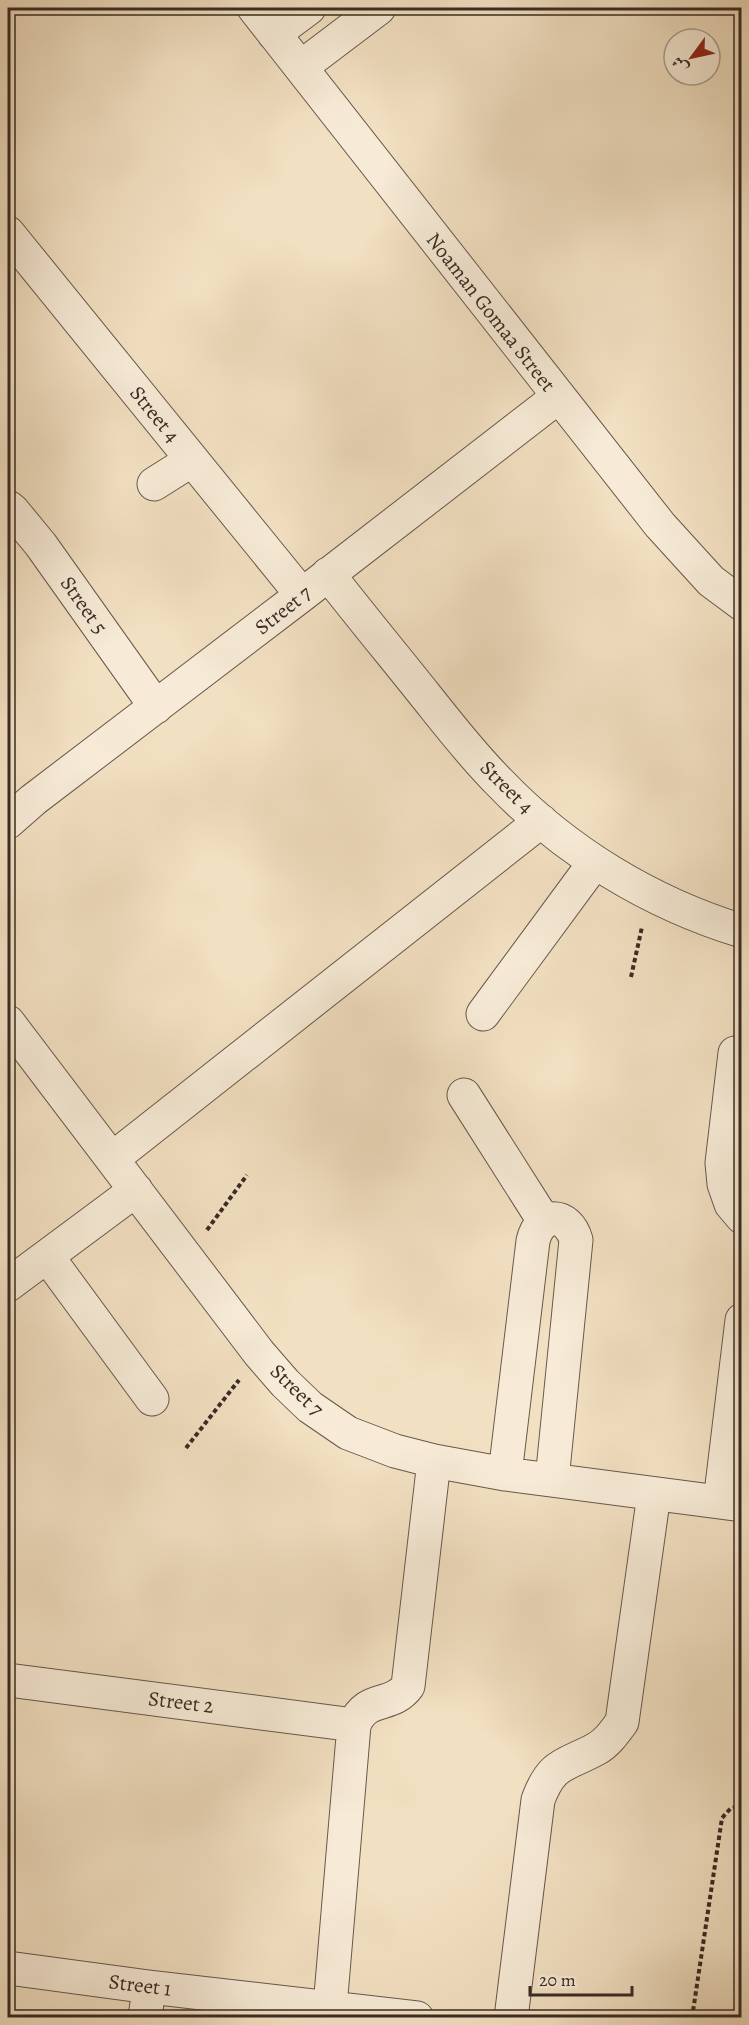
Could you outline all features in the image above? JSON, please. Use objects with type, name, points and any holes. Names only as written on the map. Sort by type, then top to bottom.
[{"type":"street","name":"Noaman Gomaa Street","points":[[254,8],[660,525],[711,581],[741,604]]},
{"type":"street","points":[[274,34],[309,8]]},
{"type":"street","points":[[301,67],[379,8]]},
{"type":"street","name":"Street 4","points":[[8,233],[302,595]]},
{"type":"street","name":"Street 7","points":[[8,822],[33,800],[558,397]]},
{"type":"street","points":[[154,484],[192,460]]},
{"type":"street","name":"Street 5","points":[[8,507],[41,545],[156,707]]},
{"type":"street","name":"Street 4","points":[[328,574],[461,740],[499,783],[541,821],[595,862],[650,894],[716,923],[741,931]]},
{"type":"street","points":[[112,1159],[541,821]]},
{"type":"street","points":[[483,1014],[595,862]]},
{"type":"street","name":"Street 7","points":[[8,1022],[259,1353],[310,1407],[348,1433],[434,1461],[505,1474],[731,1503]]},
{"type":"street","points":[[735,1053],[722,1163],[724,1184],[731,1204],[741,1217]]},
{"type":"street","points":[[464,1095],[544,1221]]},
{"type":"street","points":[[8,1285],[136,1190]]},
{"type":"street","points":[[505,1474],[533,1241],[536,1230],[544,1221],[555,1218],[566,1221],[573,1229],[576,1240],[552,1480]]},
{"type":"street","points":[[47,1256],[152,1399]]},
{"type":"street","points":[[731,1503],[741,1320]]},
{"type":"street","points":[[330,2007],[354,1725],[364,1709],[397,1697],[408,1686],[434,1461]]},
{"type":"street","points":[[511,2018],[538,1800],[553,1772],[566,1762],[598,1749],[622,1722],[654,1494]]},
{"type":"street","name":"Street 2","points":[[8,1680],[354,1725]]},
{"type":"street","name":"Street 1","points":[[8,1968],[147,2002],[330,2007],[417,2018]]},
{"type":"path","points":[[631,977],[650,894]]},
{"type":"path","points":[[187,1257],[248,1175]]},
{"type":"path","points":[[186,1448],[259,1353]]},
{"type":"path","points":[[692,2018],[722,1818],[731,1808],[741,1806]]}]
